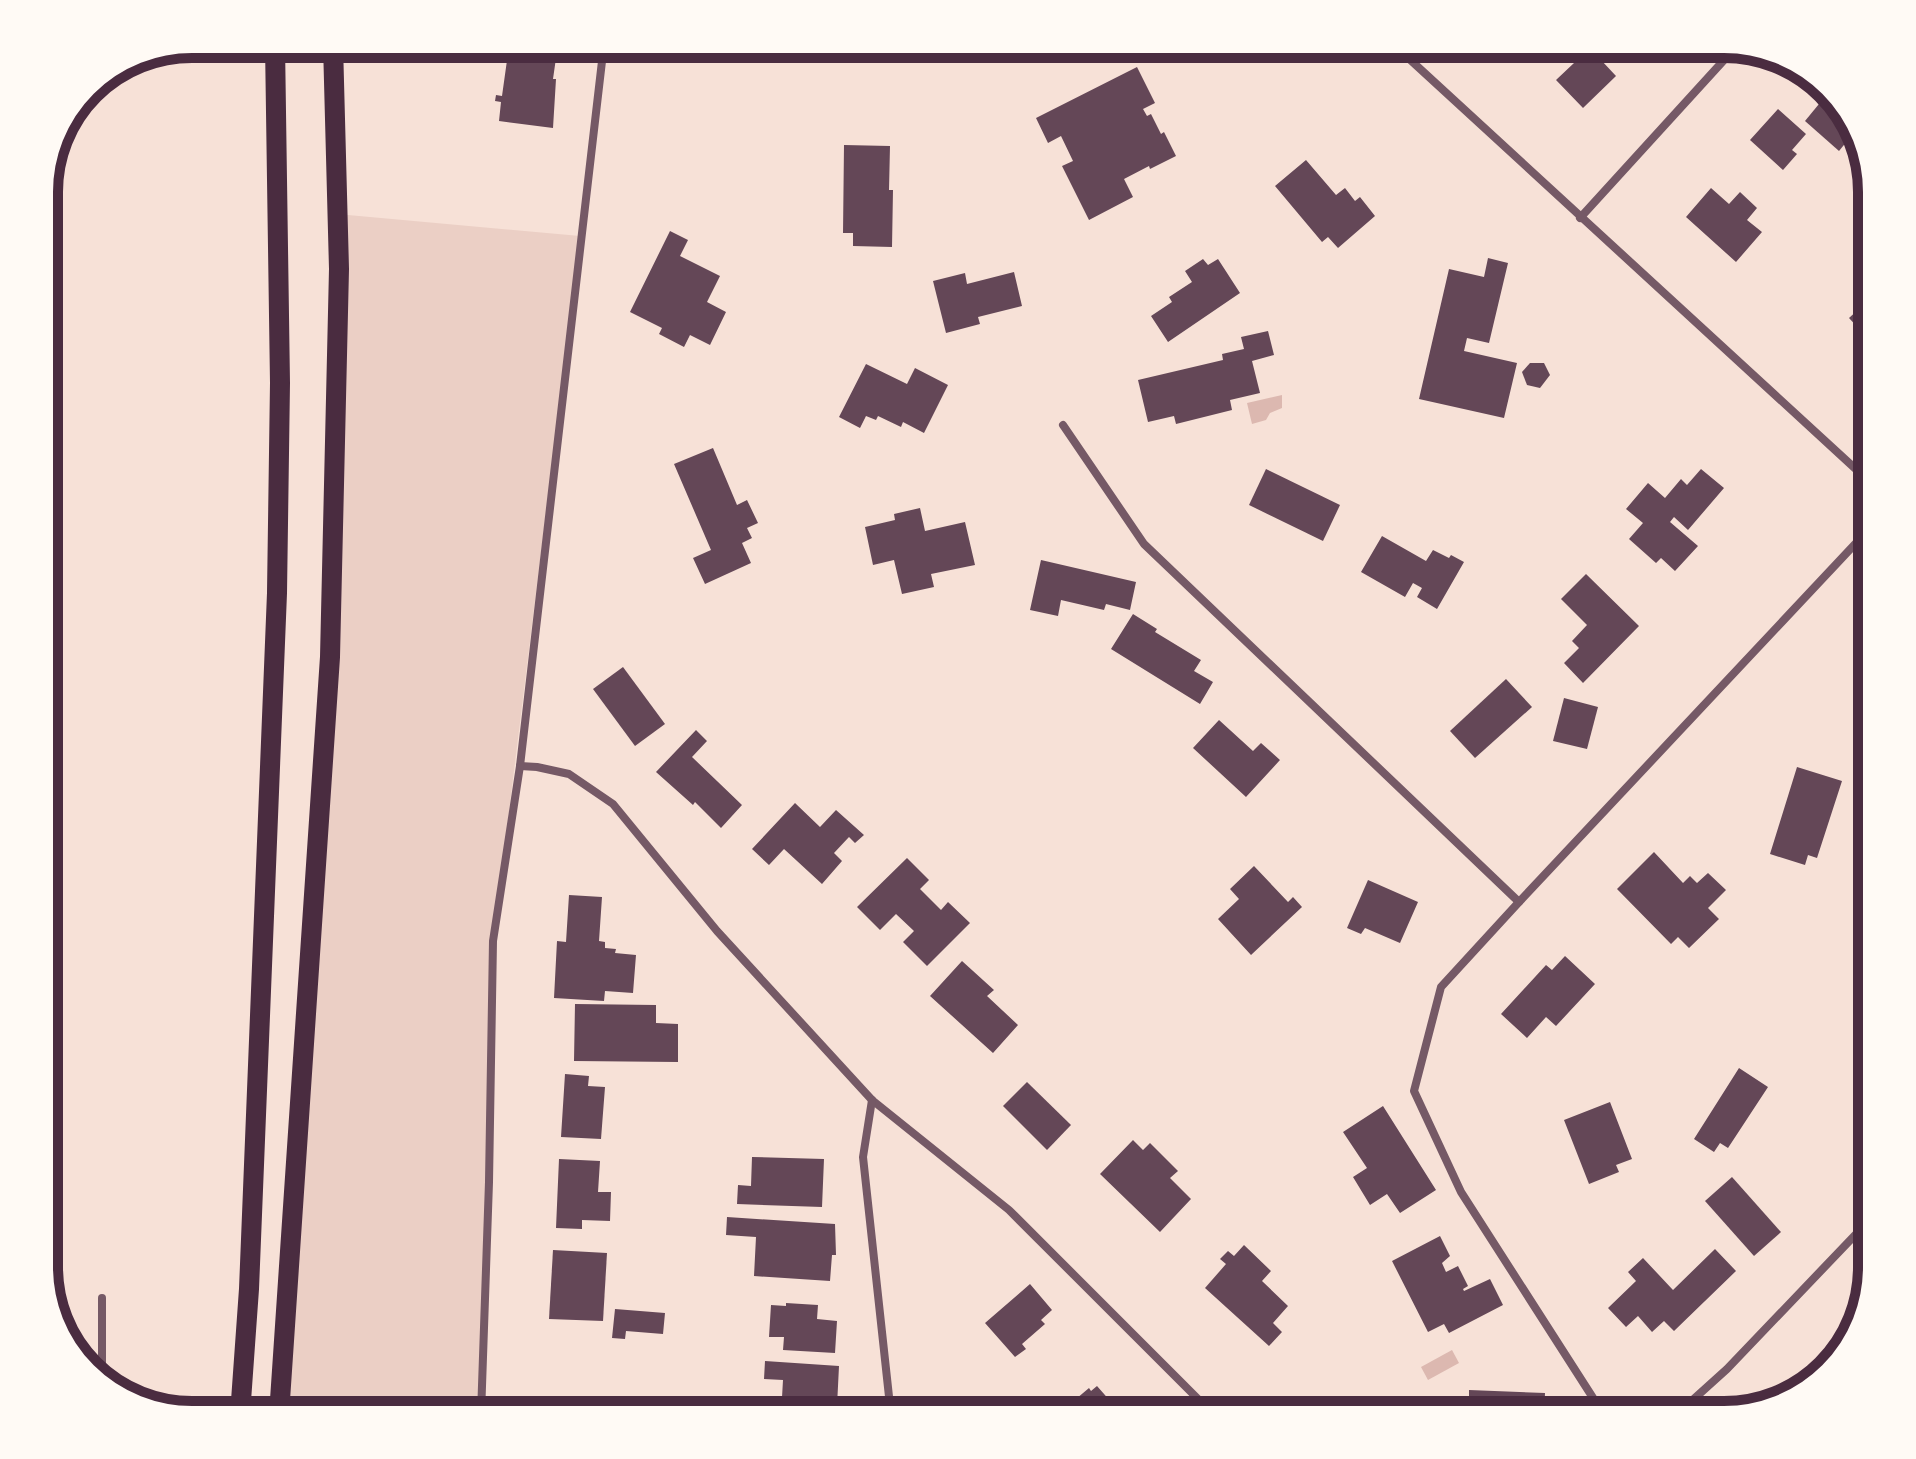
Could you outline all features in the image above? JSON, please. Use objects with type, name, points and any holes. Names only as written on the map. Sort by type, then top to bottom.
[{"type":"highway","points":[[241,1401],[250,1273],[277,593],[280,383],[275,58]]},
{"type":"highway","points":[[280,1401],[330,657],[339,269],[333,58]]},
{"type":"highway","points":[[286,1330],[290,1401]]},
{"type":"street","points":[[482,1401],[489,1198],[493,941],[520,766],[602,58]]},
{"type":"street","points":[[1408,58],[1858,471]]},
{"type":"street","points":[[1580,218],[1726,58]]},
{"type":"street","points":[[1063,425],[1144,544],[1519,902]]},
{"type":"street","points":[[1595,1401],[1461,1192],[1414,1091],[1441,987],[1858,541]]},
{"type":"street","points":[[520,766],[569,774],[613,804],[717,931],[872,1100],[1009,1210],[1200,1401]]},
{"type":"street","points":[[872,1100],[863,1157],[889,1401]]},
{"type":"street","points":[[1692,1401],[1727,1369],[1858,1232]]},
{"type":"street","points":[[102,1298],[102,1365]]},
{"type":"shaded area","points":[[337,214],[580,236],[493,941],[481,1401],[290,1401],[286,1330],[311,948]]},
{"type":"shaded area","points":[[1282,395],[1282,408],[1270,413],[1266,420],[1252,424],[1247,403]]},
{"type":"shaded area","points":[[1452,1350],[1459,1363],[1428,1380],[1421,1367]]},
{"type":"building","points":[[507,58],[556,58],[553,128],[499,121],[501,102],[495,101],[496,95],[502,96]]},
{"type":"building","points":[[757,58],[789,58],[789,60],[757,61]]},
{"type":"building","points":[[1569,58],[1599,58],[1616,76],[1583,108],[1556,80],[1574,63]]},
{"type":"building","points":[[1137,67],[1155,103],[1143,109],[1147,116],[1151,114],[1161,134],[1164,132],[1176,156],[1124,179],[1133,197],[1089,220],[1062,166],[1073,161],[1061,136],[1048,143],[1036,118]]},
{"type":"building","points":[[1822,101],[1847,141],[1839,151],[1805,121]]},
{"type":"building","points":[[1778,109],[1806,134],[1792,150],[1797,154],[1783,170],[1750,140]]},
{"type":"building","points":[[844,145],[890,146],[892,247],[853,246],[853,233],[843,233]]},
{"type":"building","points":[[1306,160],[1336,195],[1345,188],[1355,201],[1360,197],[1375,216],[1338,248],[1328,237],[1322,242],[1275,186]]},
{"type":"building","points":[[1711,188],[1729,204],[1740,192],[1757,208],[1747,220],[1762,232],[1736,262],[1686,217]]},
{"type":"building","points":[[670,231],[688,240],[680,256],[720,276],[707,302],[726,312],[710,345],[690,335],[684,347],[659,334],[662,328],[630,312]]},
{"type":"building","points":[[1488,258],[1508,263],[1489,343],[1467,338],[1464,351],[1517,363],[1504,418],[1419,399],[1449,269],[1484,277]]},
{"type":"building","points":[[1203,259],[1208,265],[1218,259],[1240,293],[1168,342],[1151,316],[1172,302],[1169,297],[1192,282],[1185,271]]},
{"type":"building","points":[[1014,272],[1022,306],[978,317],[980,324],[946,333],[933,281],[965,273],[967,284]]},
{"type":"building","points":[[1858,310],[1858,328],[1849,318]]},
{"type":"building","points":[[1268,331],[1274,355],[1252,361],[1260,393],[1230,400],[1232,410],[1176,424],[1174,416],[1148,422],[1138,380],[1223,360],[1222,354],[1244,349],[1241,337]]},
{"type":"building","points":[[1530,363],[1544,363],[1550,375],[1540,388],[1527,385],[1522,372]]},
{"type":"building","points":[[866,364],[907,384],[915,368],[948,385],[924,433],[903,422],[901,427],[878,416],[876,420],[866,416],[860,428],[839,417]]},
{"type":"building","points":[[713,448],[737,505],[747,500],[758,523],[747,528],[752,538],[742,543],[751,563],[705,584],[693,558],[711,550],[674,464]]},
{"type":"building","points":[[1266,469],[1340,505],[1323,541],[1249,505]]},
{"type":"building","points":[[1701,469],[1724,488],[1688,530],[1674,517],[1670,522],[1698,546],[1675,571],[1661,558],[1656,563],[1629,539],[1643,523],[1626,509],[1648,483],[1665,498],[1681,479],[1687,485]]},
{"type":"building","points":[[920,508],[925,531],[965,522],[975,565],[931,574],[934,587],[902,594],[894,560],[873,565],[865,527],[895,520],[894,514]]},
{"type":"building","points":[[1382,536],[1426,561],[1433,550],[1464,562],[1437,609],[1417,597],[1422,588],[1413,583],[1405,597],[1361,572]]},
{"type":"building","points":[[1041,560],[1136,582],[1130,610],[1106,604],[1104,610],[1061,600],[1058,616],[1030,610]]},
{"type":"building","points":[[1586,574],[1639,626],[1583,683],[1564,663],[1579,648],[1572,641],[1587,625],[1561,599]]},
{"type":"building","points":[[1133,614],[1157,629],[1155,632],[1201,660],[1194,671],[1213,682],[1200,704],[1111,649]]},
{"type":"building","points":[[623,667],[665,724],[635,746],[593,689]]},
{"type":"building","points":[[1506,679],[1532,707],[1475,758],[1450,731]]},
{"type":"building","points":[[1564,698],[1598,707],[1587,749],[1553,741]]},
{"type":"building","points":[[1219,720],[1253,751],[1261,743],[1280,760],[1246,797],[1193,748]]},
{"type":"building","points":[[696,730],[707,741],[692,757],[742,805],[721,828],[695,802],[693,805],[656,772]]},
{"type":"building","points":[[1797,767],[1842,781],[1817,858],[1808,855],[1805,865],[1770,854]]},
{"type":"building","points":[[795,803],[820,827],[836,810],[864,835],[855,843],[849,837],[834,853],[842,861],[822,884],[784,849],[769,865],[752,849]]},
{"type":"building","points":[[1654,852],[1683,883],[1690,876],[1697,883],[1708,873],[1726,890],[1708,908],[1719,919],[1689,948],[1678,937],[1671,944],[1617,889]]},
{"type":"building","points":[[907,858],[929,880],[920,889],[941,910],[948,902],[970,923],[927,966],[903,942],[914,931],[896,914],[880,930],[857,907]]},
{"type":"building","points":[[1254,866],[1288,902],[1293,897],[1302,907],[1251,955],[1218,919],[1239,899],[1230,889]]},
{"type":"building","points":[[1368,880],[1418,902],[1400,943],[1365,928],[1361,934],[1347,928]]},
{"type":"building","points":[[569,895],[602,897],[599,941],[605,942],[605,948],[616,949],[615,953],[636,955],[633,993],[605,991],[604,1001],[554,998],[557,941],[566,942]]},
{"type":"building","points":[[1565,956],[1595,984],[1556,1026],[1546,1017],[1527,1038],[1501,1014],[1546,965],[1552,970]]},
{"type":"building","points":[[962,961],[994,990],[987,996],[1018,1025],[993,1053],[930,996]]},
{"type":"building","points":[[575,1004],[656,1005],[656,1023],[678,1024],[678,1062],[574,1061]]},
{"type":"building","points":[[1739,1068],[1768,1087],[1728,1148],[1720,1143],[1714,1152],[1694,1139]]},
{"type":"building","points":[[565,1074],[589,1076],[588,1086],[605,1087],[601,1139],[561,1137]]},
{"type":"building","points":[[1027,1082],[1071,1125],[1047,1150],[1003,1106]]},
{"type":"building","points":[[1610,1102],[1632,1159],[1616,1165],[1619,1172],[1589,1184],[1564,1120]]},
{"type":"building","points":[[1383,1106],[1436,1190],[1400,1213],[1387,1194],[1370,1205],[1353,1177],[1367,1168],[1343,1132]]},
{"type":"building","points":[[1133,1140],[1143,1150],[1150,1143],[1178,1171],[1170,1178],[1191,1199],[1160,1232],[1100,1174]]},
{"type":"building","points":[[752,1157],[824,1159],[822,1207],[737,1204],[738,1185],[751,1186]]},
{"type":"building","points":[[559,1159],[600,1161],[598,1192],[611,1192],[610,1221],[582,1220],[582,1229],[556,1228]]},
{"type":"building","points":[[1732,1177],[1781,1232],[1754,1256],[1705,1201]]},
{"type":"building","points":[[727,1217],[835,1224],[836,1255],[832,1255],[830,1281],[754,1276],[756,1237],[726,1235]]},
{"type":"building","points":[[1440,1236],[1450,1256],[1442,1263],[1446,1272],[1458,1266],[1468,1286],[1464,1291],[1490,1279],[1503,1305],[1449,1333],[1444,1324],[1428,1332],[1392,1261]]},
{"type":"building","points":[[1244,1245],[1271,1271],[1262,1281],[1288,1306],[1273,1323],[1282,1332],[1269,1346],[1205,1288],[1226,1264],[1220,1259],[1228,1251],[1234,1256]]},
{"type":"building","points":[[1715,1249],[1736,1271],[1674,1331],[1664,1321],[1652,1332],[1638,1316],[1626,1327],[1608,1308],[1636,1281],[1628,1272],[1643,1258],[1673,1290]]},
{"type":"building","points":[[553,1250],[607,1253],[603,1321],[549,1319]]},
{"type":"building","points":[[1030,1284],[1052,1310],[1041,1320],[1045,1324],[1022,1344],[1026,1349],[1015,1357],[985,1323]]},
{"type":"building","points":[[786,1303],[818,1305],[817,1319],[837,1321],[835,1353],[783,1350],[784,1337],[769,1337],[771,1305],[786,1306]]},
{"type":"building","points":[[615,1309],[665,1313],[663,1334],[626,1331],[625,1339],[612,1338]]},
{"type":"building","points":[[765,1361],[839,1366],[837,1401],[782,1401],[783,1380],[764,1379]]},
{"type":"building","points":[[1097,1386],[1110,1401],[1074,1401],[1089,1388],[1091,1391]]},
{"type":"building","points":[[1469,1390],[1545,1393],[1545,1401],[1469,1401]]},
{"type":"building","points":[[564,1399],[595,1400],[595,1401]]}]
